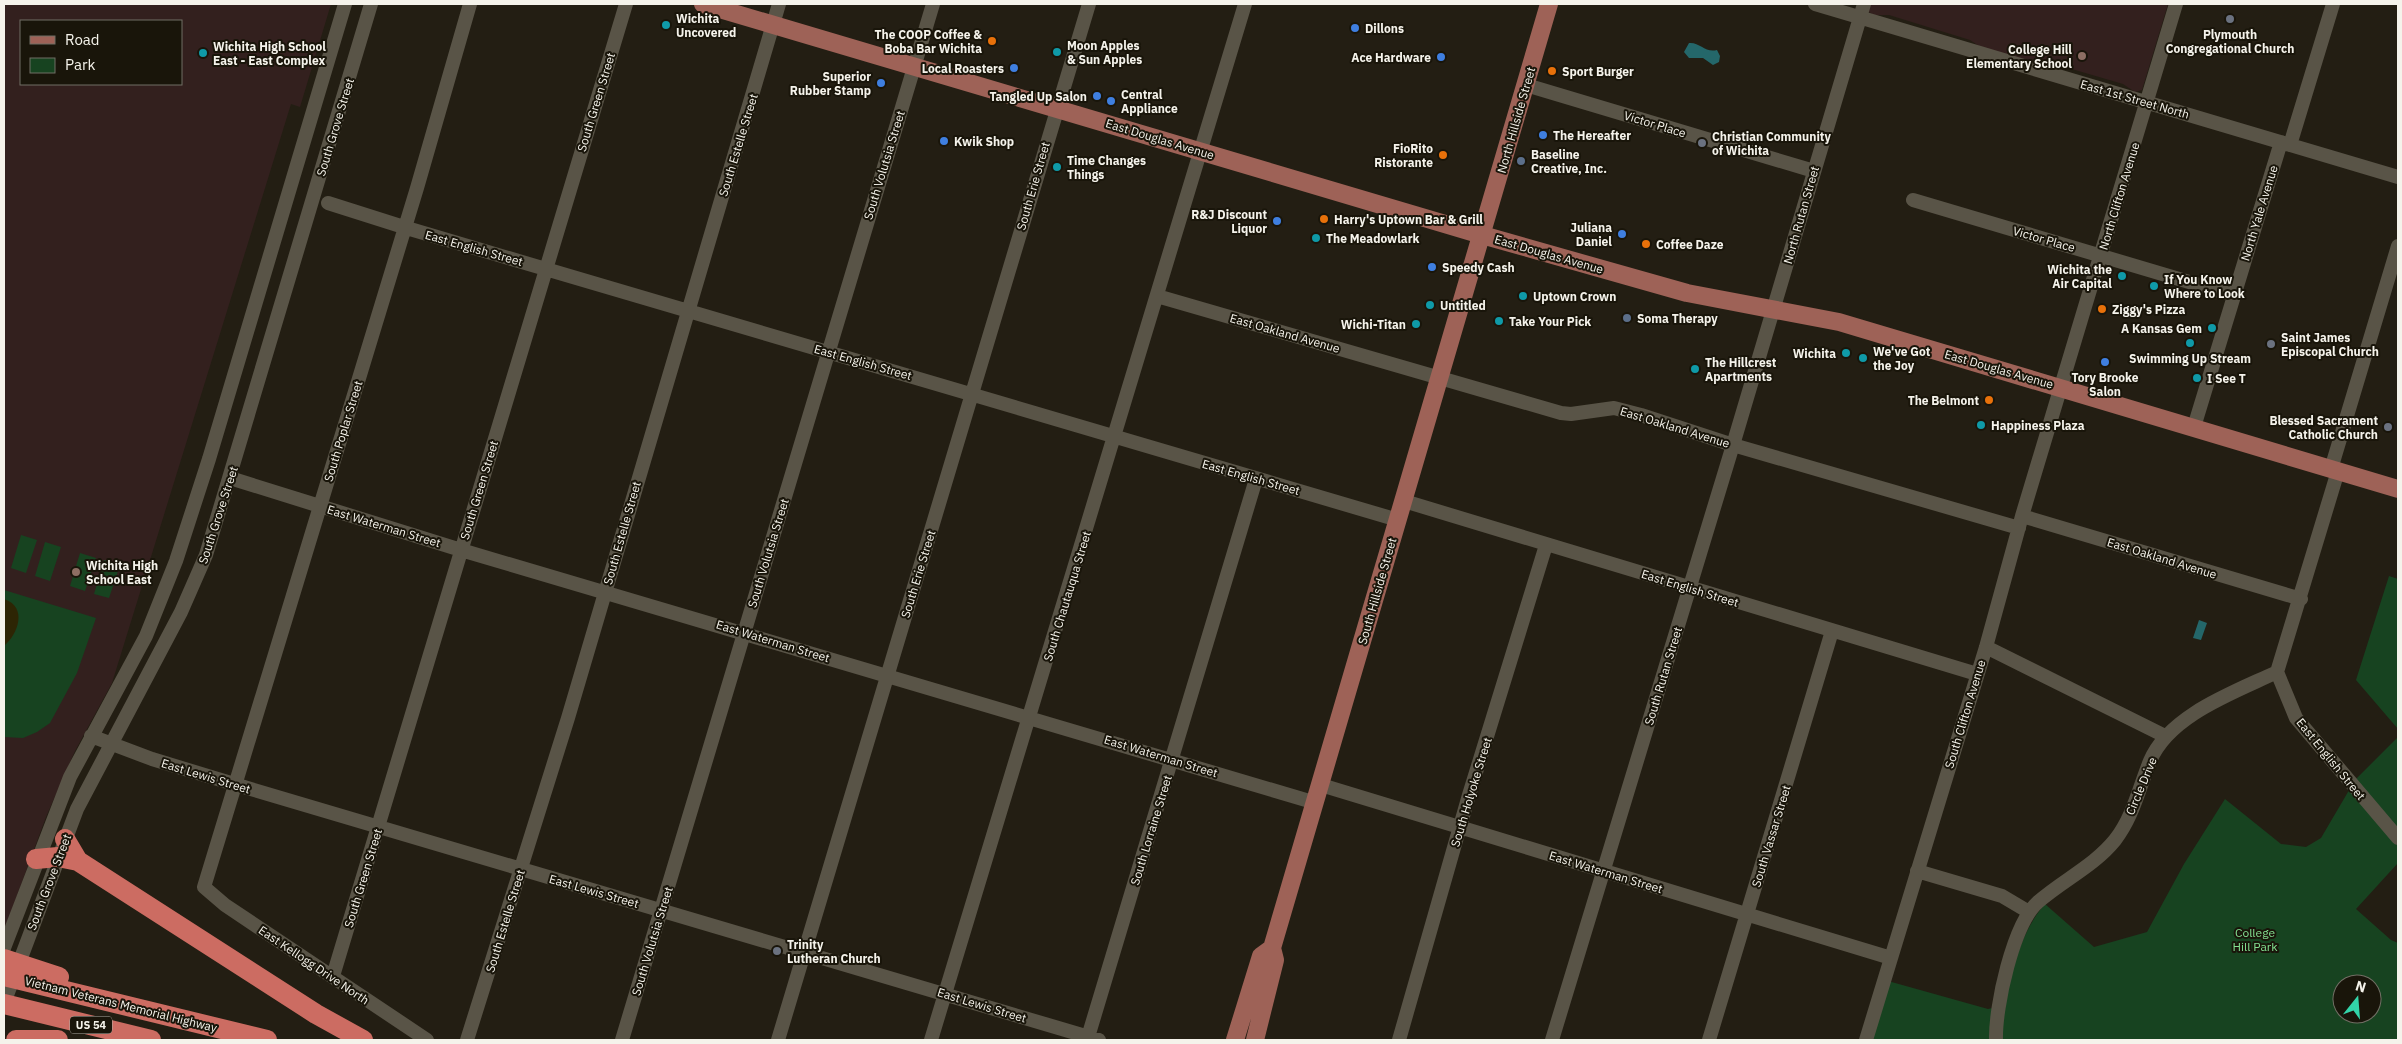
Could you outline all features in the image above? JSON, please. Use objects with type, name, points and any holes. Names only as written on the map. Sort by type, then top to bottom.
[{"type":"highway","points":[[36,859],[62,848],[78,861],[308,1008],[363,1040]]},
{"type":"highway","points":[[4,960],[44,979]]},
{"type":"highway","name":"Vietnam Veterans Memorial Highway","points":[[4,976],[44,979],[154,1012],[267,1040]]},
{"type":"highway","name":"US 54","points":[[4,1003],[151,1040]]},
{"type":"highway","points":[[18,1040],[58,1040]]},
{"type":"main road","name":"East Douglas Avenue","points":[[703,4],[1482,235],[1687,293],[1773,311],[1839,322],[2398,489]]},
{"type":"main road","name":"North Hillside Street","points":[[1482,235],[1549,4]]},
{"type":"main road","name":"South Hillside Street","points":[[1255,1040],[1275,960],[1272,948],[1482,235]]},
{"type":"main road","name":"South Hillside Street","points":[[1235,1040],[1262,956],[1272,948]]},
{"type":"street","name":"South Grove Street","points":[[4,948],[36,859],[70,776],[146,636],[176,561],[205,472],[345,4]]},
{"type":"street","name":"South Grove Street","points":[[4,1003],[77,809],[110,744],[166,643],[206,555],[372,4]]},
{"type":"street","name":"South Poplar Street","points":[[204,887],[405,228],[470,4]]},
{"type":"street","name":"South Green Street","points":[[333,976],[626,4]]},
{"type":"street","name":"South Estelle Street","points":[[467,1040],[605,592],[779,4]]},
{"type":"street","name":"South Volutsia Street","points":[[622,1040],[933,4]]},
{"type":"street","name":"South Erie Street","points":[[778,1040],[1056,108],[1089,4]]},
{"type":"street","name":"South Chautauqua Street","points":[[931,1040],[1245,4]]},
{"type":"street","name":"East 1st Street North","points":[[1815,4],[1862,10],[2147,102],[2398,177]]},
{"type":"street","name":"North Clifton Avenue","points":[[2060,388],[2176,4]]},
{"type":"street","name":"North Yale Avenue","points":[[2194,427],[2233,295],[2333,4]]},
{"type":"street","name":"North Rutan Street","points":[[1773,311],[1862,10]]},
{"type":"street","name":"Victor Place","points":[[1526,85],[1814,171]]},
{"type":"street","name":"Victor Place","points":[[1913,200],[2233,295]]},
{"type":"street","name":"East English Street","points":[[328,203],[405,228],[1398,520]]},
{"type":"street","points":[[2277,672],[2301,599],[2398,246]]},
{"type":"street","name":"East Oakland Avenue","points":[[1157,296],[1561,413],[1570,414],[1614,408],[1733,444],[2301,599]]},
{"type":"street","name":"South Rutan Street","points":[[1552,1040],[1773,311]]},
{"type":"street","name":"South Clifton Avenue","points":[[1866,1040],[1986,646],[2060,388]]},
{"type":"street","name":"East Waterman Street","points":[[230,478],[461,550],[1173,759],[1316,803]]},
{"type":"street","name":"South Lorraine Street","points":[[1094,1039],[1173,759],[1256,478]]},
{"type":"street","name":"East English Street","points":[[1404,501],[1977,674]]},
{"type":"street","name":"South Holyoke Street","points":[[1399,1040],[1460,828],[1546,545]]},
{"type":"street","name":"South Vassar Street","points":[[1709,1040],[1832,631]]},
{"type":"street","points":[[1986,646],[2165,736]]},
{"type":"street","name":"East English Street","points":[[2277,672],[2296,718],[2398,838]]},
{"type":"street","name":"Circle Drive","points":[[1996,1040],[1996,1022],[2001,994],[2023,923],[2029,912],[2040,900],[2097,857],[2114,840],[2130,813],[2150,760],[2165,736],[2204,708],[2277,672]]},
{"type":"street","name":"East Lewis Street","points":[[91,736],[152,760],[1094,1039]]},
{"type":"street","name":"East Waterman Street","points":[[1321,785],[1891,958]]},
{"type":"street","points":[[1917,871],[2002,896],[2029,912]]},
{"type":"street","name":"East Kellogg Drive North","points":[[204,887],[225,905],[427,1040]]},
{"type":"shaded area","name":"Wichita High School East","points":[[4,4],[331,4],[300,107],[291,104],[112,683],[75,751],[46,817],[5,928]]},
{"type":"shaded area","name":"College Hill Elementary School","points":[[1869,4],[2168,4],[2142,90],[2135,92],[2123,84],[2058,65],[2048,67],[1982,48],[1970,40],[1889,15],[1874,15],[1869,12]]},
{"type":"green space","points":[[21,535],[37,540],[26,573],[11,568]]},
{"type":"green space","points":[[45,542],[61,547],[50,581],[35,576]]},
{"type":"green space","points":[[80,553],[96,558],[85,591],[70,586]]},
{"type":"green space","points":[[104,560],[120,565],[109,598],[94,594]]},
{"type":"green space","points":[[2389,576],[2398,579],[2398,729],[2356,680]]},
{"type":"green space","points":[[4,590],[96,618],[77,673],[50,723],[37,732],[23,738],[4,737]]},
{"type":"green space","name":"College Hill Park","points":[[2398,737],[2398,863],[2356,909],[2391,940],[2398,943],[2398,1040],[1870,1040],[1888,981],[1988,1009],[2001,1006],[2023,939],[2036,915],[2045,904],[2094,947],[2147,932],[2184,864],[2225,799],[2281,844],[2306,847],[2321,838],[2355,780]]},
{"type":"sand","points":[[4,599],[16,608],[18,621],[13,635],[4,646]]},
{"type":"water","points":[[1689,43],[1713,51],[1717,50],[1720,56],[1719,62],[1713,65],[1703,58],[1689,58],[1684,52]]},
{"type":"water","points":[[2199,620],[2207,623],[2201,640],[2193,638]]},
{"type":"place","name":"Plymouth Congregational Church","points":[[2230,19]]},
{"type":"place","name":"Wichita Uncovered","points":[[666,25]]},
{"type":"place","name":"Dillons","points":[[1355,28]]},
{"type":"place","name":"The COOP Coffee & Boba Bar Wichita","points":[[992,41]]},
{"type":"place","name":"Moon Apples & Sun Apples","points":[[1057,52]]},
{"type":"place","name":"Wichita High School East - East Complex","points":[[203,53]]},
{"type":"place","name":"College Hill Elementary School","points":[[2082,56]]},
{"type":"place","name":"Ace Hardware","points":[[1441,57]]},
{"type":"place","name":"Local Roasters","points":[[1014,68]]},
{"type":"place","name":"Sport Burger","points":[[1552,71]]},
{"type":"place","name":"Superior Rubber Stamp","points":[[881,83]]},
{"type":"place","name":"Tangled Up Salon","points":[[1097,96]]},
{"type":"place","name":"Central Appliance","points":[[1111,101]]},
{"type":"place","name":"The Hereafter","points":[[1543,135]]},
{"type":"place","name":"Kwik Shop","points":[[944,141]]},
{"type":"place","name":"Christian Community of Wichita","points":[[1702,143]]},
{"type":"place","name":"FioRito Ristorante","points":[[1443,155]]},
{"type":"place","name":"Baseline Creative, Inc.","points":[[1521,161]]},
{"type":"place","name":"Time Changes Things","points":[[1057,167]]},
{"type":"place","name":"Harry's Uptown Bar & Grill","points":[[1324,219]]},
{"type":"place","name":"R&J Discount Liquor","points":[[1277,221]]},
{"type":"place","name":"Juliana Daniel","points":[[1622,234]]},
{"type":"place","name":"The Meadowlark","points":[[1316,238]]},
{"type":"place","name":"Coffee Daze","points":[[1646,244]]},
{"type":"place","name":"Speedy Cash","points":[[1432,267]]},
{"type":"place","name":"Wichita the Air Capital","points":[[2122,276]]},
{"type":"place","name":"If You Know Where to Look","points":[[2154,286]]},
{"type":"place","name":"Uptown Crown","points":[[1523,296]]},
{"type":"place","name":"Untitled","points":[[1430,305]]},
{"type":"place","name":"Ziggy's Pizza","points":[[2102,309]]},
{"type":"place","name":"Soma Therapy","points":[[1627,318]]},
{"type":"place","name":"Take Your Pick","points":[[1499,321]]},
{"type":"place","name":"Wichi-Titan","points":[[1416,324]]},
{"type":"place","name":"A Kansas Gem","points":[[2212,328]]},
{"type":"place","name":"Swimming Up Stream","points":[[2190,343]]},
{"type":"place","name":"Saint James Episcopal Church","points":[[2271,344]]},
{"type":"place","name":"Wichita","points":[[1846,353]]},
{"type":"place","name":"We've Got the Joy","points":[[1863,358]]},
{"type":"place","name":"Tory Brooke Salon","points":[[2105,362]]},
{"type":"place","name":"The Hillcrest Apartments","points":[[1695,369]]},
{"type":"place","name":"I See T","points":[[2197,378]]},
{"type":"place","name":"The Belmont","points":[[1989,400]]},
{"type":"place","name":"Happiness Plaza","points":[[1981,425]]},
{"type":"place","name":"Blessed Sacrament Catholic Church","points":[[2388,427]]},
{"type":"place","name":"Wichita High School East","points":[[76,572]]},
{"type":"place","name":"Trinity Lutheran Church","points":[[777,951]]}]
